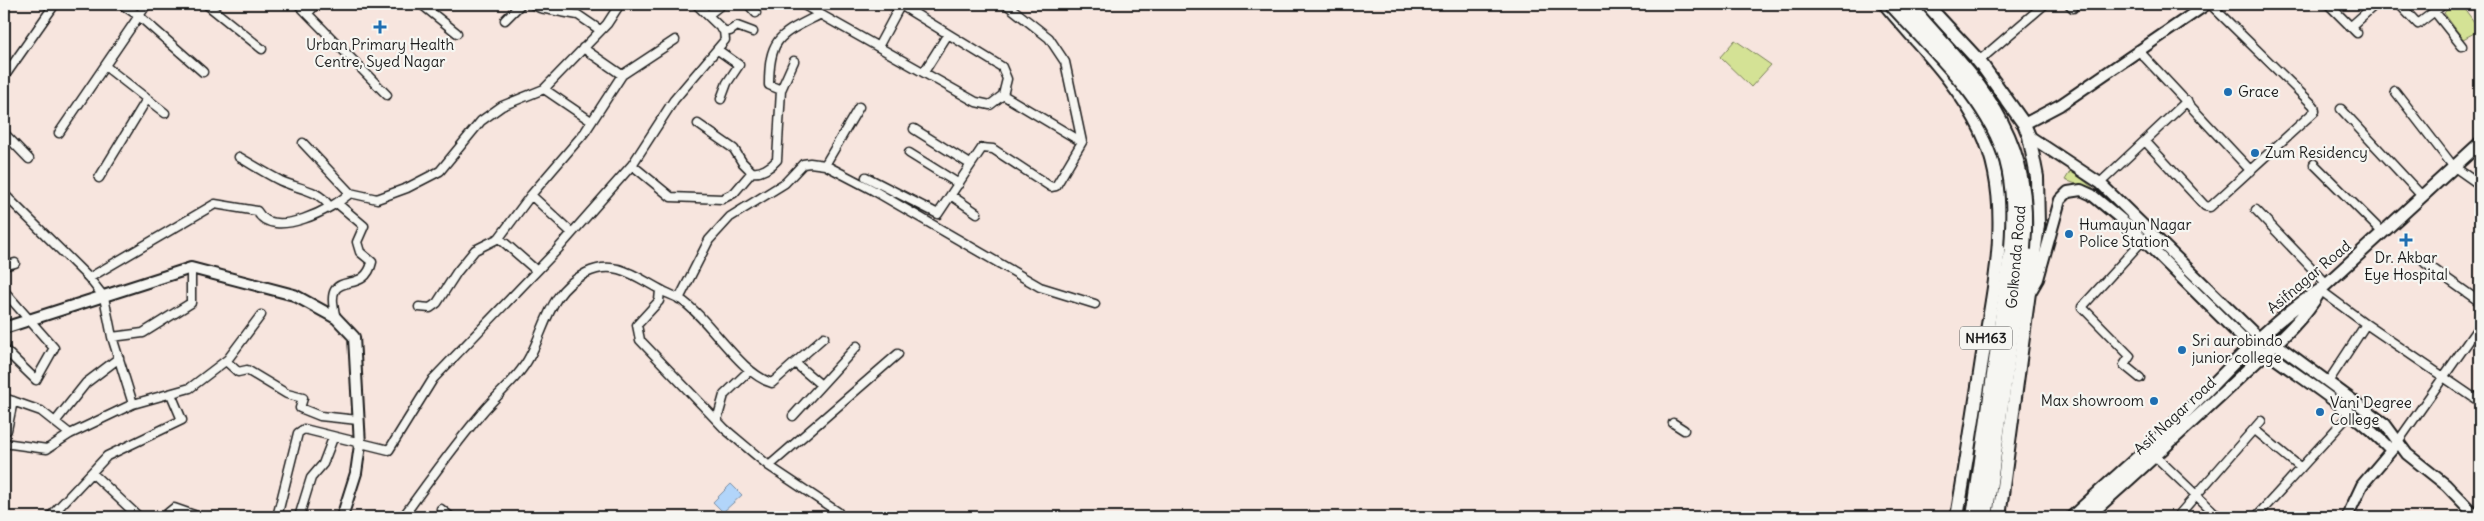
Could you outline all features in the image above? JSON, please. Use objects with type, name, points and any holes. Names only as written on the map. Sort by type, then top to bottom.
[{"type":"highway","name":"Golkonda Road","points":[[1885,4],[1966,101],[1981,130],[1997,181],[1999,222],[1996,274],[1957,517]]},
{"type":"highway","points":[[1892,4],[1964,84],[1990,121],[2007,161],[2011,183],[2014,206],[2012,248],[1974,517]]},
{"type":"highway","points":[[1907,4],[1986,96],[2009,136],[2022,180],[2025,206],[2023,249],[1985,517]]},
{"type":"highway","name":"Golkonda Road","points":[[1926,4],[1979,61],[2024,124],[2029,136],[2037,177],[2038,224],[1999,517]]},
{"type":"highway","points":[[1941,71],[1968,49]]},
{"type":"main road","name":"Asifnagar Road","points":[[2072,517],[2152,453],[2260,339],[2302,301],[2323,287],[2480,143]]},
{"type":"main road","name":"Asif Nagar road","points":[[2087,517],[2152,453],[2309,310],[2323,287]]},
{"type":"street","points":[[5,72],[55,4]]},
{"type":"street","points":[[121,4],[139,16],[203,72]]},
{"type":"street","points":[[59,133],[147,4]]},
{"type":"street","points":[[206,4],[262,49]]},
{"type":"street","points":[[298,4],[387,95]]},
{"type":"street","points":[[308,13],[316,4]]},
{"type":"street","points":[[421,4],[458,33]]},
{"type":"street","points":[[505,20],[521,4]]},
{"type":"street","points":[[532,4],[540,8],[578,15],[600,30]]},
{"type":"street","points":[[303,143],[350,193],[377,199],[408,188],[440,171],[481,121],[502,106],[544,89],[607,24],[620,4]]},
{"type":"street","points":[[277,517],[298,433],[304,429],[360,445],[389,450],[433,379],[537,271],[632,164],[674,100],[725,40],[724,31],[696,4]]},
{"type":"street","points":[[708,15],[722,4]]},
{"type":"street","points":[[748,4],[756,13]]},
{"type":"street","points":[[802,4],[878,47],[924,72],[976,102],[990,105],[1003,96],[1007,79],[1002,67],[900,4],[878,47]]},
{"type":"street","points":[[866,177],[934,214],[938,214],[952,196],[970,164],[982,148],[993,149],[1051,187],[1056,186],[1082,142],[1065,62],[1049,38],[1008,4]]},
{"type":"street","points":[[1952,84],[2045,4]]},
{"type":"street","points":[[2024,124],[2060,105],[2138,50],[2209,4],[2316,108],[2251,171],[2208,207],[2145,141]]},
{"type":"street","points":[[2328,4],[2357,33]]},
{"type":"street","points":[[2350,27],[2376,4]]},
{"type":"street","points":[[2399,4],[2416,24],[2444,4]]},
{"type":"street","points":[[781,90],[770,85],[769,67],[775,44],[786,33],[816,12]]},
{"type":"street","points":[[2435,12],[2462,46]]},
{"type":"street","points":[[724,31],[730,31],[737,26],[754,32]]},
{"type":"street","points":[[924,72],[948,34]]},
{"type":"street","points":[[420,306],[430,308],[437,303],[456,272],[475,250],[499,238],[531,195],[585,132],[590,121],[622,76],[675,40]]},
{"type":"street","points":[[583,48],[622,76]]},
{"type":"street","points":[[718,50],[740,65],[727,83],[722,99]]},
{"type":"street","points":[[2138,50],[2251,171]]},
{"type":"street","points":[[632,164],[672,197],[722,198],[734,193],[755,172],[772,166],[777,160],[781,90],[794,61]]},
{"type":"street","points":[[104,66],[165,113]]},
{"type":"street","points":[[544,89],[590,121]]},
{"type":"street","points":[[2395,91],[2453,166],[2480,185]]},
{"type":"street","points":[[1003,96],[1082,142]]},
{"type":"street","points":[[99,178],[147,99]]},
{"type":"street","points":[[2100,183],[2187,101]]},
{"type":"street","points":[[825,164],[859,107]]},
{"type":"street","points":[[2341,109],[2422,196]]},
{"type":"street","points":[[698,124],[734,149],[742,162],[755,172]]},
{"type":"street","points":[[914,129],[970,164]]},
{"type":"street","points":[[4,133],[29,159]]},
{"type":"street","points":[[2029,136],[2100,183],[2260,339],[2350,414],[2377,435],[2407,454],[2446,485],[2477,517]]},
{"type":"street","points":[[909,153],[959,184]]},
{"type":"street","points":[[239,157],[280,181],[298,189],[306,189],[324,199],[329,206]]},
{"type":"street","points":[[679,299],[709,240],[730,217],[786,183],[803,164],[825,164],[1031,283],[1050,291],[1095,304]]},
{"type":"street","points":[[2314,164],[2383,233]]},
{"type":"street","points":[[2028,296],[2038,279],[2060,200],[2068,192],[2081,190],[2092,195],[2143,240],[2251,348],[2270,347],[2328,382],[2385,424],[2394,446]]},
{"type":"street","points":[[90,278],[215,204],[257,211],[260,216],[269,222],[305,220],[329,206],[338,204],[350,193]]},
{"type":"street","points":[[4,194],[90,278],[104,297],[112,337],[134,404]]},
{"type":"street","points":[[531,195],[572,233]]},
{"type":"street","points":[[952,196],[977,213]]},
{"type":"street","points":[[336,318],[331,300],[335,289],[344,283],[362,280],[370,273],[372,262],[360,252],[357,242],[364,226],[338,204]]},
{"type":"street","points":[[2256,210],[2323,287],[2366,324],[2480,402]]},
{"type":"street","points":[[499,238],[537,271]]},
{"type":"street","points":[[2140,378],[2124,365],[2130,356],[2082,307],[2143,240]]},
{"type":"street","points":[[4,266],[15,263]]},
{"type":"street","points":[[2425,263],[2480,302]]},
{"type":"street","points":[[112,337],[143,333],[191,303],[191,268]]},
{"type":"street","points":[[4,328],[191,268],[294,295],[336,318],[354,337],[360,445],[356,473],[342,517]]},
{"type":"street","points":[[403,517],[479,416],[528,360],[549,310],[570,284],[587,273],[604,268],[628,270],[660,290],[679,299],[705,321],[750,370],[762,380],[772,382],[824,337]]},
{"type":"street","points":[[660,290],[659,301],[637,326],[640,340],[717,420],[770,466],[838,512]]},
{"type":"street","points":[[4,291],[54,348],[36,380],[4,349]]},
{"type":"street","points":[[4,443],[47,449],[70,434],[134,404],[190,388],[226,361],[261,316]]},
{"type":"street","points":[[2328,382],[2366,324]]},
{"type":"street","points":[[2347,517],[2362,485],[2444,379],[2480,325]]},
{"type":"street","points":[[794,416],[857,346]]},
{"type":"street","points":[[770,466],[898,354]]},
{"type":"street","points":[[55,422],[86,383],[119,358]]},
{"type":"street","points":[[226,361],[238,372],[247,370],[287,394],[303,398],[300,408],[320,416],[358,420]]},
{"type":"street","points":[[795,363],[821,385]]},
{"type":"street","points":[[717,420],[724,395],[750,370]]},
{"type":"street","points":[[50,517],[107,456],[182,420],[171,394]]},
{"type":"street","points":[[4,398],[41,411],[70,434]]},
{"type":"street","points":[[4,430],[7,430],[13,401]]},
{"type":"street","points":[[2256,517],[2350,414]]},
{"type":"street","points":[[2177,517],[2261,421]]},
{"type":"street","points":[[1674,423],[1684,430]]},
{"type":"street","points":[[2255,430],[2301,468]]},
{"type":"street","points":[[299,517],[311,478],[323,464],[333,438]]},
{"type":"street","points":[[2152,453],[2219,517]]},
{"type":"street","points":[[92,474],[139,517]]},
{"type":"street","points":[[163,517],[174,508],[195,517]]},
{"type":"street","points":[[441,509],[451,517]]},
{"type":"street","points":[[2297,517],[2301,515],[2304,517]]},
{"type":"green space","points":[[2453,4],[2461,4],[2480,30],[2463,39],[2444,13]]},
{"type":"green space","points":[[1735,40],[1771,65],[1751,87],[1720,57]]},
{"type":"green space","points":[[2071,170],[2098,192],[2065,180]]},
{"type":"water","points":[[731,484],[742,495],[723,512],[713,502]]},
{"type":"place","name":"Urban Primary Health Centre, Syed Nagar","points":[[380,27]]},
{"type":"place","name":"Grace","points":[[2228,92]]},
{"type":"place","name":"Zum Residency","points":[[2255,153]]},
{"type":"place","name":"Humayun Nagar Police Station","points":[[2069,234]]},
{"type":"place","name":"Dr. Akbar Eye Hospital","points":[[2406,240]]},
{"type":"place","name":"Sri aurobindo junior college","points":[[2182,350]]},
{"type":"place","name":"Max showroom","points":[[2154,401]]},
{"type":"place","name":"Vani Degree College","points":[[2320,412]]}]
